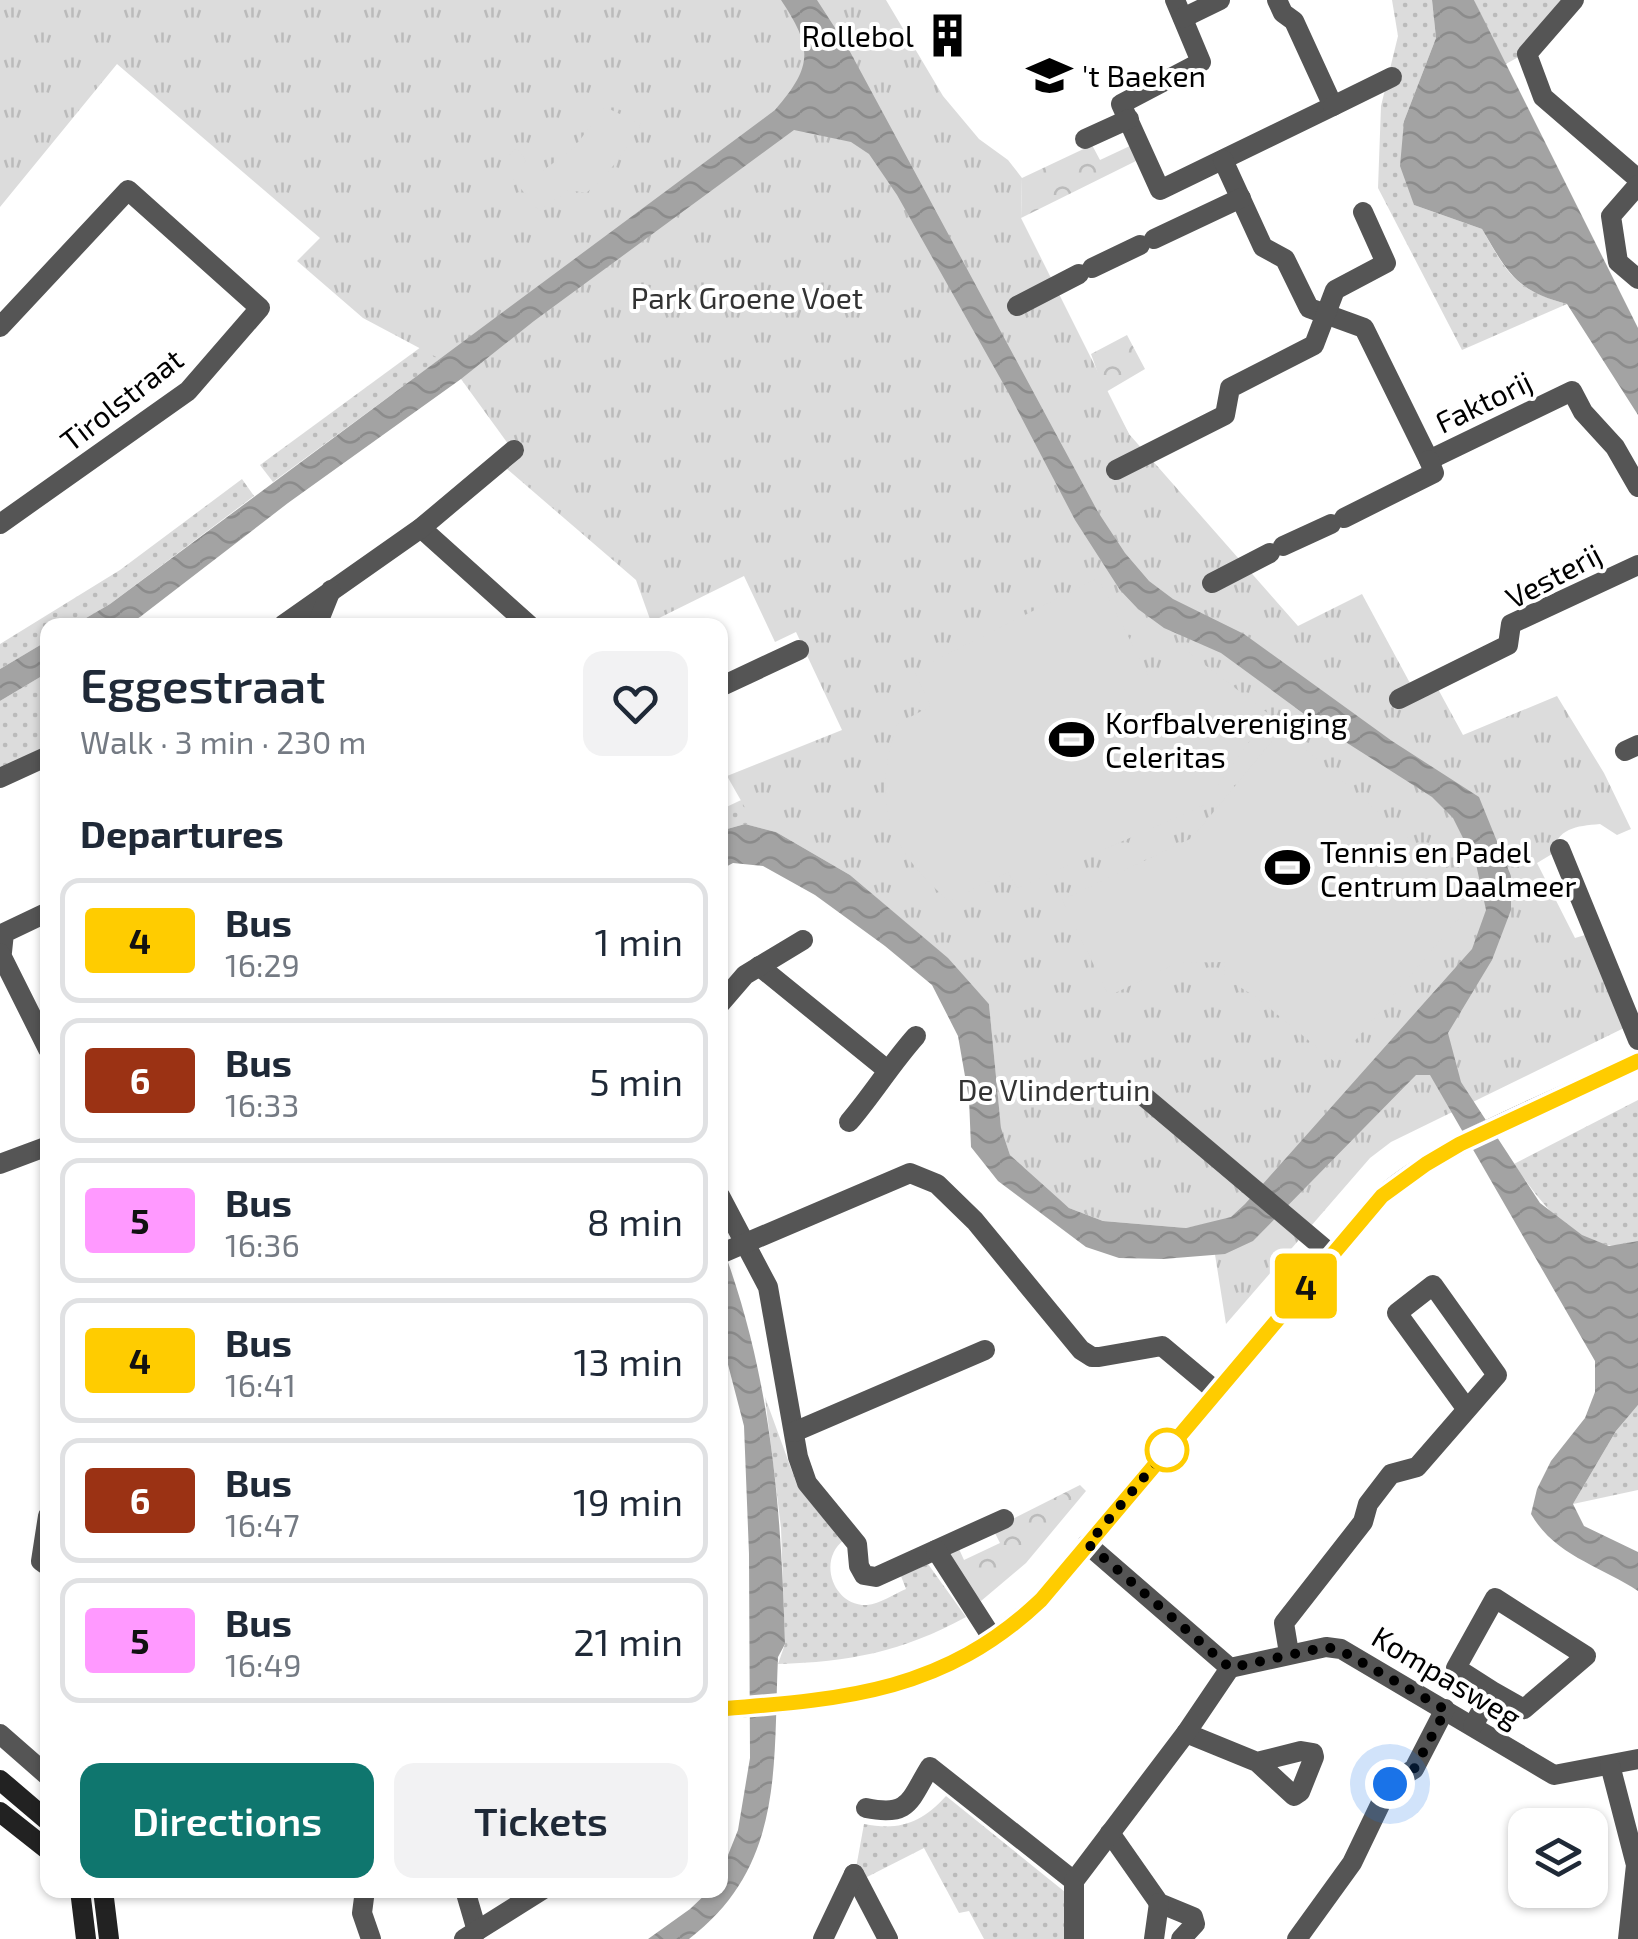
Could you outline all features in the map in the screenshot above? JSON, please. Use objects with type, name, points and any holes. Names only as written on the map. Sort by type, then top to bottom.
[{"type":"street","points":[[1220,0],[1179,9],[1201,62],[1121,104],[1160,190],[1392,77]]},
{"type":"street","points":[[1276,0],[1282,13],[1294,20],[1333,106]]},
{"type":"street","points":[[1574,0],[1528,54],[1542,97],[1638,182],[1611,216],[1618,262],[1638,280]]},
{"type":"street","points":[[1086,139],[1128,120]]},
{"type":"street","name":"Faktorij","points":[[1224,160],[1263,247],[1285,259],[1309,308],[1364,328],[1429,460],[1572,391],[1583,412],[1616,448],[1638,487]]},
{"type":"street","name":"Tirolstraat","points":[[0,327],[128,190],[260,308],[188,391],[0,524]]},
{"type":"street","points":[[1017,306],[1241,198]]},
{"type":"street","points":[[1116,470],[1226,414],[1230,388],[1314,345],[1336,290],[1386,262],[1363,212]]},
{"type":"street","points":[[292,618],[420,528],[514,450]]},
{"type":"street","points":[[1212,584],[1434,473],[1429,460]]},
{"type":"street","points":[[420,528],[521,618]]},
{"type":"street","name":"Vesterij","points":[[1399,699],[1508,645],[1511,624],[1638,565]]},
{"type":"street","points":[[320,618],[332,588]]},
{"type":"street","points":[[728,683],[799,650]]},
{"type":"street","points":[[0,778],[40,760]]},
{"type":"street","points":[[1560,849],[1638,1040]]},
{"type":"street","points":[[40,916],[4,933],[1,952],[40,1032]]},
{"type":"street","points":[[728,995],[745,975],[803,940]]},
{"type":"street","points":[[759,966],[886,1070]]},
{"type":"street","points":[[849,1122],[916,1036]]},
{"type":"street","points":[[728,1708],[892,1688],[945,1667],[993,1639],[1041,1600],[1382,1196],[1460,1144],[1638,1061]]},
{"type":"street","points":[[1140,1093],[1332,1255]]},
{"type":"street","points":[[0,1164],[40,1149]]},
{"type":"street","points":[[1004,1518],[876,1577],[864,1575],[857,1544],[807,1483],[768,1287],[731,1250],[910,1173],[937,1184],[975,1222],[1081,1350],[1099,1357],[1162,1346],[1217,1392]]},
{"type":"street","points":[[1288,1653],[1284,1623],[1363,1522],[1368,1504],[1391,1474],[1417,1467],[1497,1375],[1433,1286],[1397,1313],[1466,1408]]},
{"type":"street","points":[[794,1432],[985,1350]]},
{"type":"street","points":[[1074,1939],[1074,1881],[1230,1668],[1088,1544]]},
{"type":"street","points":[[936,1550],[993,1639]]},
{"type":"street","points":[[1495,1598],[1586,1656],[1524,1709],[1492,1691],[1456,1668],[1495,1598]]},
{"type":"street","name":"Kompasweg","points":[[1230,1668],[1288,1653],[1326,1647],[1340,1650],[1554,1774],[1638,1760]]},
{"type":"street","points":[[1474,1726],[1492,1691]]},
{"type":"street","points":[[1297,1939],[1352,1863],[1390,1784],[1414,1769],[1446,1710]]},
{"type":"street","points":[[1186,1733],[1258,1762]]},
{"type":"street","points":[[0,1734],[40,1769]]},
{"type":"street","points":[[1610,1765],[1636,1866],[1628,1939]]},
{"type":"street","points":[[866,1808],[891,1813],[907,1804],[930,1767],[1074,1881]]},
{"type":"street","points":[[0,1780],[40,1813]]},
{"type":"street","points":[[0,1812],[40,1844]]},
{"type":"street","points":[[1110,1833],[1159,1902],[1193,1917],[1195,1924],[1182,1939]]},
{"type":"street","points":[[823,1939],[854,1874],[888,1939]]},
{"type":"street","points":[[81,1898],[86,1939]]},
{"type":"street","points":[[103,1898],[109,1939]]},
{"type":"street","points":[[364,1898],[362,1913],[371,1939]]},
{"type":"street","points":[[466,1898],[470,1935],[529,1898]]},
{"type":"street","points":[[1154,1939],[1159,1902]]},
{"type":"green space","name":"Park Groene Voet","points":[[0,0],[886,0],[943,96],[979,139],[1008,160],[1022,178],[1021,218],[1129,434],[1298,626],[1362,594],[1411,685],[1438,689],[1463,735],[1557,696],[1604,773],[1631,829],[1617,835],[1600,824],[1576,828],[1563,834],[1552,854],[1537,863],[1575,938],[1585,935],[1626,1027],[1391,1142],[1370,1158],[1226,1324],[1210,1223],[1186,1228],[1103,1221],[1069,1208],[1035,1180],[1010,1155],[1001,1129],[989,1004],[947,958],[850,875],[776,832],[756,827],[728,776],[842,730],[796,632],[775,642],[744,576],[659,618],[650,618],[636,580],[507,469],[519,459],[461,379],[440,359],[363,318],[297,261],[320,238],[117,64],[0,207]]},
{"type":"green space","points":[[1392,0],[1432,0],[1436,38],[1404,121],[1414,205],[1482,229],[1514,278],[1535,293],[1567,304],[1462,350],[1378,188],[1381,106],[1398,36]]},
{"type":"green space","points":[[1474,0],[1565,0],[1524,54],[1504,65]]},
{"type":"green space","points":[[605,107],[641,124],[610,169],[586,193],[569,190],[539,211],[500,163],[517,148],[526,160],[522,166],[542,171],[573,149]]},
{"type":"green space","points":[[1092,145],[1100,160],[1132,145],[1140,159],[1021,218],[1022,178]]},
{"type":"green space","points":[[611,233],[273,482],[260,465],[541,259]]},
{"type":"green space","points":[[1127,335],[1145,369],[1106,392],[1129,434],[1105,447],[1100,379],[1091,354]]},
{"type":"green space","points":[[242,479],[254,496],[86,618],[42,618],[120,570]]},
{"type":"green space","name":"Korfbalvereniging Celeritas","points":[[1098,578],[1158,694],[1188,652],[1269,714],[1204,805],[1017,888],[1008,872],[949,901],[911,862],[899,843],[886,801],[889,752],[897,724],[931,706],[914,671]]},
{"type":"green space","points":[[40,619],[40,645],[0,669],[0,644]]},
{"type":"green space","points":[[40,677],[40,749],[0,768],[0,701]]},
{"type":"green space","name":"Tennis en Padel Centrum Daalmeer","points":[[1282,729],[1477,897],[1336,1063],[1256,997],[1225,978],[1224,962],[1177,963],[1109,996],[1062,900],[1192,838]]},
{"type":"green space","points":[[794,775],[802,803],[756,827],[745,824],[728,829],[728,806]]},
{"type":"green space","points":[[1638,1100],[1638,1241],[1607,1245],[1592,1241],[1565,1225],[1514,1164]]},
{"type":"green space","points":[[765,1397],[797,1485],[844,1540],[831,1559],[830,1570],[845,1598],[867,1605],[882,1601],[906,1589],[901,1576],[928,1564],[966,1617],[920,1639],[875,1653],[778,1664],[785,1644],[781,1528]]},
{"type":"green space","points":[[1638,1405],[1638,1490],[1573,1504],[1616,1431]]},
{"type":"green space","points":[[1080,1485],[1086,1491],[1026,1563],[981,1601],[949,1554],[959,1549],[964,1560],[1000,1543],[993,1529]]},
{"type":"green space","points":[[946,1796],[1065,1892],[1065,1939],[984,1939],[969,1911],[959,1913],[924,1848],[865,1878],[856,1868],[864,1824],[909,1823],[928,1813]]},
{"type":"water","points":[[781,0],[817,0],[848,48],[1098,512],[1149,581],[1173,599],[1244,634],[1392,741],[1479,797],[1511,876],[1511,910],[1492,960],[1448,1033],[1461,1082],[1540,1203],[1582,1235],[1609,1246],[1638,1241],[1638,1405],[1616,1431],[1573,1504],[1584,1526],[1638,1552],[1638,1591],[1566,1550],[1531,1514],[1537,1489],[1551,1461],[1585,1418],[1595,1392],[1595,1361],[1430,1075],[1416,1075],[1253,1241],[1225,1254],[1119,1258],[1086,1247],[998,1181],[971,1147],[969,1099],[958,1036],[932,985],[815,895],[763,866],[728,866],[728,829],[745,824],[776,832],[850,875],[948,958],[989,1004],[1001,1128],[1010,1155],[1069,1208],[1103,1221],[1186,1228],[1231,1217],[1245,1204],[1472,949],[1486,910],[1476,864],[1453,818],[1432,797],[1322,727],[1221,653],[1164,628],[1120,590],[1075,520],[897,195],[869,154],[851,142],[794,130],[288,503],[140,617],[86,618],[775,110],[802,69],[803,44]]},
{"type":"water","points":[[1432,0],[1474,0],[1638,328],[1638,415],[1567,304],[1524,286],[1482,229],[1414,205],[1400,166],[1404,121],[1436,38]]},
{"type":"water","points":[[40,645],[40,677],[0,701],[0,669]]},
{"type":"water","points":[[728,1264],[762,1390],[776,1490],[785,1644],[778,1657],[773,1774],[758,1846],[743,1879],[720,1910],[689,1939],[648,1939],[702,1898],[728,1898],[728,1855],[738,1830],[750,1758],[744,1426],[728,1365]]},
{"type":"bus line","name":"4","points":[[728,1708],[892,1688],[962,1659],[1003,1632],[1041,1600],[1393,1186],[1460,1144],[1638,1061]]},
{"type":"place","name":"Rollebol","points":[[947,35]]},
{"type":"place","name":"'t Baeken","points":[[1049,75]]},
{"type":"place","name":"Korfbalvereniging Celeritas","points":[[1072,739]]},
{"type":"place","name":"Tennis en Padel Centrum Daalmeer","points":[[1287,868]]},
{"type":"route","points":[[1167,1450],[1088,1544],[1230,1668],[1326,1647],[1354,1655],[1446,1710],[1414,1769],[1390,1784]]},
{"type":"park label","name":"De Vlindertuin","points":[[1054,1089]]}]
